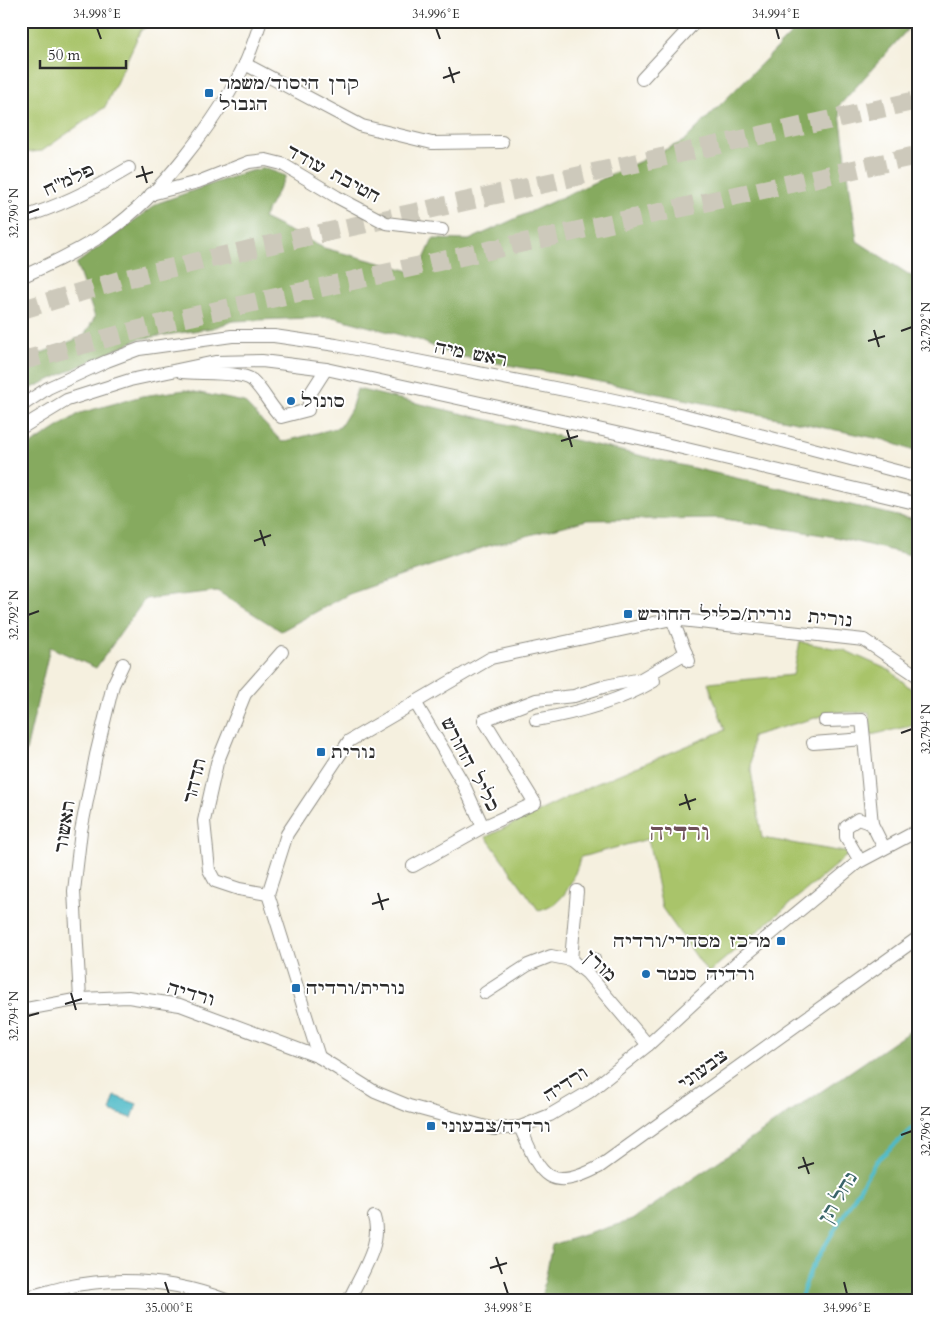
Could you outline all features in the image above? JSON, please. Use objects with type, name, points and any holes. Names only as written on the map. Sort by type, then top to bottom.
[{"type":"street","points":[[21,277],[44,267],[109,232],[151,194],[202,136],[245,64],[261,21]]},
{"type":"street","points":[[642,79],[696,21]]},
{"type":"street","points":[[245,64],[362,126],[432,143],[502,142]]},
{"type":"street","name":"חטיבת עודד","points":[[151,194],[198,182],[248,162],[266,160],[282,164],[337,197],[386,223],[442,230]]},
{"type":"street","name":"פלמ\"ח","points":[[21,218],[56,208],[128,168]]},
{"type":"street","name":"ראש מיה","points":[[21,406],[48,388],[107,361],[139,350],[232,336],[274,336],[336,345],[649,407],[919,477]]},
{"type":"street","points":[[21,428],[67,400],[130,380],[215,362],[262,361],[326,370],[657,442],[919,504]]},
{"type":"street","points":[[172,371],[201,375],[226,373],[251,379],[281,417],[308,410],[310,394],[326,370]]},
{"type":"street","points":[[536,720],[574,714],[642,688],[689,660],[672,620]]},
{"type":"street","name":"נורית","points":[[268,894],[287,834],[349,741],[491,658],[672,620],[864,640],[919,678]]},
{"type":"street","name":"תדהר","points":[[268,894],[239,889],[215,881],[209,870],[204,821],[216,763],[245,694],[282,652]]},
{"type":"street","points":[[483,827],[535,803],[484,720],[536,700],[574,696],[606,686],[641,679],[686,653]]},
{"type":"street","name":"תאשור","points":[[80,999],[74,891],[81,831],[112,685],[123,664]]},
{"type":"street","name":"כליל החורש","points":[[413,866],[483,827],[463,783],[415,702]]},
{"type":"street","points":[[825,721],[862,720],[872,824],[884,848]]},
{"type":"street","points":[[813,743],[864,739]]},
{"type":"street","points":[[860,861],[846,837],[846,827],[858,819],[872,824]]},
{"type":"street","name":"ורדיה","points":[[21,1010],[80,999],[128,997],[180,1005],[319,1057],[375,1092],[409,1106],[494,1129],[520,1127],[572,1104],[648,1045],[742,958],[860,861],[919,830]]},
{"type":"street","points":[[577,891],[576,964],[594,959]]},
{"type":"street","points":[[268,894],[319,1057]]},
{"type":"street","name":"צבעוני","points":[[520,1127],[537,1164],[550,1178],[560,1180],[584,1175],[598,1167],[919,936]]},
{"type":"street","name":"מורן","points":[[485,993],[528,965],[550,956],[576,964],[648,1045]]},
{"type":"street","points":[[349,1300],[373,1246],[377,1226],[374,1217]]},
{"type":"street","points":[[21,1298],[66,1287],[109,1281],[151,1281],[226,1300]]},
{"type":"green space","points":[[21,21],[158,21],[141,30],[105,107],[42,151],[21,153]]},
{"type":"green space","points":[[804,21],[915,21],[839,106],[857,241],[919,281],[919,453],[885,440],[581,378],[452,355],[419,340],[333,317],[233,321],[213,328],[139,339],[21,393],[21,361],[84,336],[95,317],[76,264],[158,203],[243,173],[264,168],[286,176],[263,218],[324,248],[418,273],[433,239],[469,240],[684,141]]},
{"type":"green space","points":[[357,389],[919,521],[919,557],[835,537],[719,518],[587,520],[488,546],[349,594],[281,631],[217,591],[145,599],[96,668],[50,647],[21,773],[21,451],[80,413],[142,396],[185,390],[244,402],[282,442],[340,427],[351,409]]},
{"type":"green space","points":[[800,642],[844,650],[891,671],[919,696],[919,724],[871,735],[869,713],[836,712],[752,736],[751,771],[762,838],[850,853],[708,973],[662,908],[648,839],[581,857],[571,883],[562,897],[548,908],[539,911],[486,837],[593,785],[725,730],[708,683],[793,675]]},
{"type":"green space","points":[[919,1025],[919,1300],[541,1300],[552,1245],[632,1220]]},
{"type":"water","points":[[115,1096],[137,1104],[132,1118],[110,1111]]},
{"type":"waterway","name":"נחל תן","points":[[800,1300],[811,1269],[876,1161],[919,1123]]},
{"type":"tunnel","points":[[21,310],[124,279],[256,248],[919,100]]},
{"type":"tunnel","points":[[21,361],[179,319],[919,155]]},
{"type":"place","name":"קרן היסוד/משמר הגבול","points":[[209,93]]},
{"type":"place","name":"סונול","points":[[291,401]]},
{"type":"place","name":"נורית/כליל החורש","points":[[628,614]]},
{"type":"place","name":"נורית","points":[[321,752]]},
{"type":"place","name":"מרכז מסחרי/ורדיה","points":[[781,941]]},
{"type":"place","name":"ורדיה סנטר","points":[[646,974]]},
{"type":"place","name":"נורית/ורדיה","points":[[296,988]]},
{"type":"place","name":"ורדיה/צבעוני","points":[[431,1126]]},
{"type":"district","name":"ורדיה","points":[[680,833]]}]
